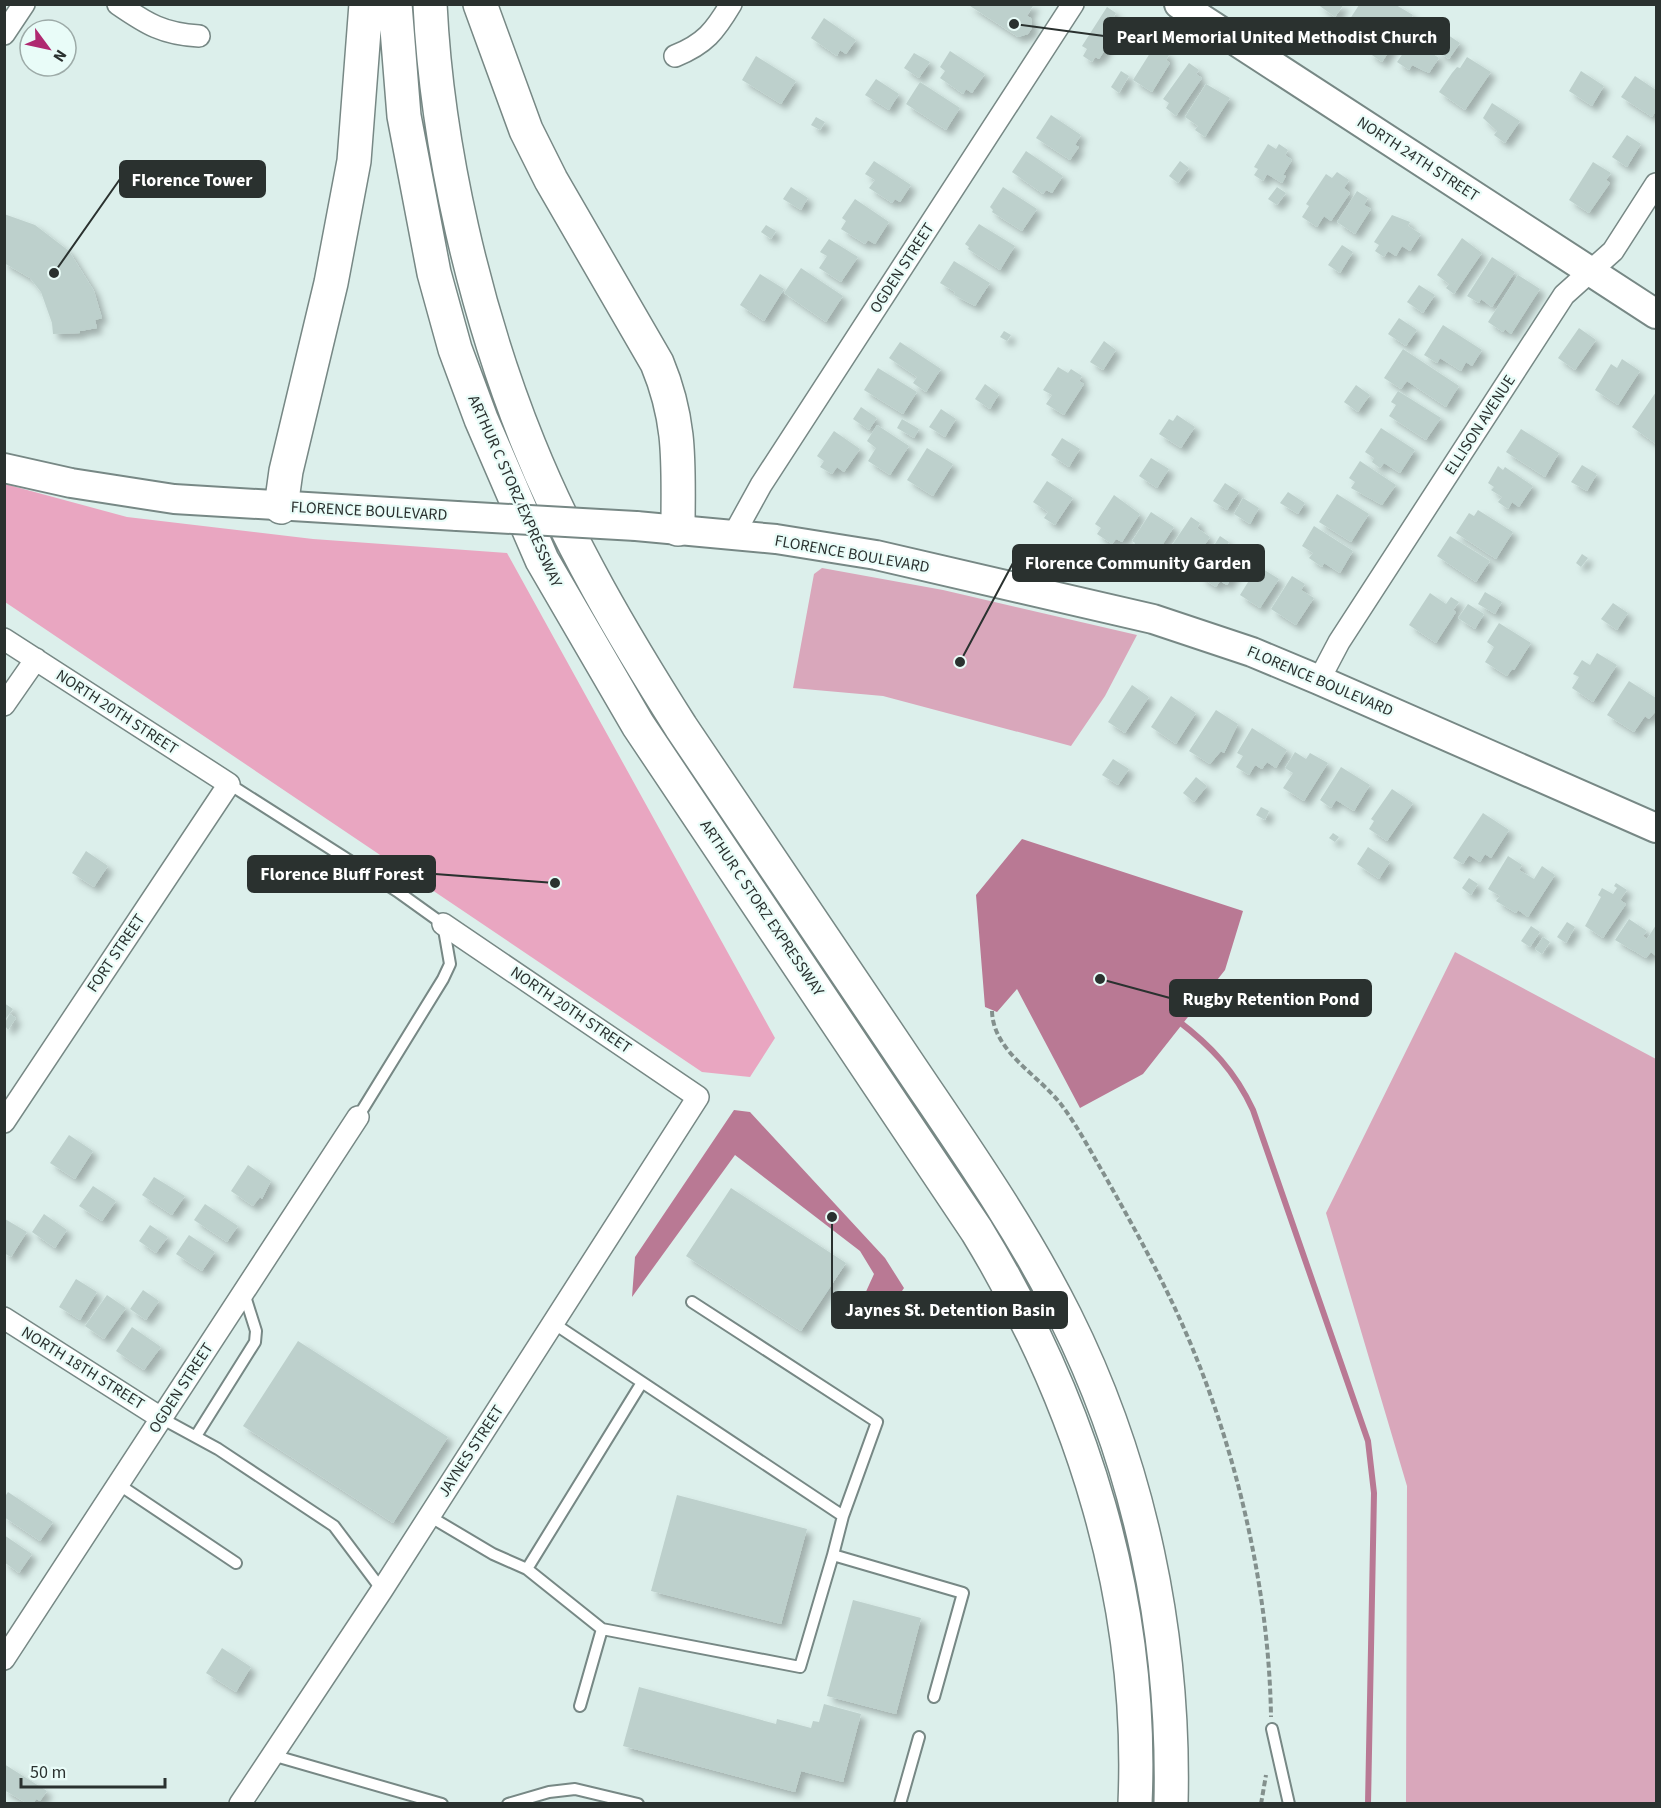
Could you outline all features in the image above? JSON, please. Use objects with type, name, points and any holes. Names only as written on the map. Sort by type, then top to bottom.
[{"type":"highway","points":[[281,507],[286,471],[331,283],[354,161],[366,4]]},
{"type":"highway","name":"ARTHUR C STORZ EXPRESSWAY","points":[[395,4],[404,116],[434,273],[455,349],[480,419],[542,560],[638,725],[977,1231],[1009,1283],[1047,1359],[1080,1442],[1118,1580],[1131,1678],[1135,1734],[1135,1803]]},
{"type":"highway","name":"ARTHUR C STORZ EXPRESSWAY","points":[[430,4],[447,151],[459,215],[489,330],[529,444],[583,563],[635,655],[681,727],[1003,1206],[1066,1318],[1091,1377],[1119,1449],[1139,1514],[1151,1573],[1163,1639],[1169,1703],[1171,1803]]},
{"type":"highway","points":[[480,4],[526,129],[551,180],[657,363],[669,393],[679,447],[678,529]]},
{"type":"street","points":[[4,34],[24,4]]},
{"type":"street","points":[[117,4],[169,34],[199,36]]},
{"type":"street","points":[[675,56],[697,47],[716,29],[732,4]]},
{"type":"street","name":"OGDEN STREET","points":[[734,534],[761,485],[1073,4]]},
{"type":"street","name":"NORTH 24TH STREET","points":[[1179,4],[1656,314]]},
{"type":"street","name":"ELLISON AVENUE","points":[[1319,680],[1339,642],[1564,296],[1613,250],[1656,184]]},
{"type":"street","name":"FLORENCE BOULEVARD","points":[[4,468],[130,493],[281,507],[678,529],[734,534],[876,555],[1153,619],[1252,652],[1656,828]]},
{"type":"street","name":"NORTH 20TH STREET","points":[[4,639],[229,784]]},
{"type":"street","points":[[4,705],[36,659]]},
{"type":"street","name":"FORT STREET","points":[[4,1122],[229,784]]},
{"type":"street","name":"NORTH 20TH STREET","points":[[443,924],[698,1097]]},
{"type":"street","name":"JAYNES STREET","points":[[240,1803],[381,1590],[698,1097]]},
{"type":"street","name":"OGDEN STREET","points":[[4,1659],[358,1118]]},
{"type":"street","name":"NORTH 18TH STREET","points":[[4,1318],[161,1418]]},
{"type":"lane","points":[[229,784],[397,891],[443,924],[450,964],[443,980],[358,1118]]},
{"type":"lane","points":[[196,1437],[255,1342],[256,1331],[244,1292]]},
{"type":"lane","points":[[429,1516],[493,1554],[527,1569],[602,1629],[800,1667],[843,1515],[877,1422],[692,1302]]},
{"type":"lane","points":[[553,1323],[641,1384],[843,1515]]},
{"type":"lane","points":[[527,1569],[641,1384]]},
{"type":"lane","points":[[161,1418],[196,1437],[333,1526],[381,1590]]},
{"type":"lane","points":[[118,1484],[236,1563]]},
{"type":"lane","points":[[833,1554],[963,1593],[934,1697]]},
{"type":"lane","points":[[580,1706],[602,1629]]},
{"type":"lane","points":[[1272,1729],[1289,1803]]},
{"type":"lane","points":[[900,1803],[919,1737]]},
{"type":"lane","points":[[272,1755],[442,1803]]},
{"type":"lane","points":[[508,1803],[549,1792],[575,1789],[638,1803]]},
{"type":"path","points":[[992,1011],[996,1034],[1061,1105],[1104,1175],[1172,1302],[1210,1396],[1239,1493],[1257,1574],[1271,1676],[1272,1729]]},
{"type":"shaded area","points":[[5,484],[127,517],[313,539],[507,553],[775,1038],[750,1077],[702,1072],[5,602]]},
{"type":"shaded area","points":[[822,568],[943,590],[1137,635],[1105,696],[1071,746],[883,696],[793,688],[814,574]]},
{"type":"shaded area","points":[[1022,839],[1243,911],[1225,970],[1143,1074],[1080,1108],[1017,989],[997,1012],[985,1007],[976,895]]},
{"type":"shaded area","points":[[1455,952],[1656,1059],[1656,1803],[1406,1803],[1407,1486],[1326,1213]]},
{"type":"shaded area","points":[[734,1110],[750,1112],[885,1258],[904,1288],[882,1321],[859,1307],[874,1274],[860,1251],[735,1155],[632,1297],[635,1257]]},
{"type":"building","points":[[967,4],[1034,4],[1027,16],[1031,18],[1032,28],[1028,34],[1018,37]]},
{"type":"building","points":[[1317,4],[1344,4],[1335,17]]},
{"type":"building","points":[[1359,5],[1396,5],[1413,15],[1382,62],[1369,53],[1378,40],[1361,29],[1353,42],[1340,34]]},
{"type":"building","points":[[1107,7],[1116,13],[1113,18],[1122,23],[1099,59],[1095,57],[1092,62],[1083,56],[1087,49],[1082,46]]},
{"type":"building","points":[[824,18],[856,40],[846,54],[840,50],[837,56],[811,38]]},
{"type":"building","points":[[1448,35],[1460,43],[1449,59],[1437,51]]},
{"type":"building","points":[[1412,40],[1439,58],[1429,73],[1412,65],[1409,70],[1397,62]]},
{"type":"building","points":[[1160,49],[1169,55],[1166,60],[1170,63],[1152,92],[1133,80],[1152,50],[1157,54]]},
{"type":"building","points":[[950,51],[985,74],[972,93],[966,89],[963,94],[940,78],[945,71],[940,67]]},
{"type":"building","points":[[914,53],[930,62],[919,78],[904,68]]},
{"type":"building","points":[[756,56],[796,81],[781,104],[742,80]]},
{"type":"building","points":[[1467,57],[1491,72],[1465,110],[1439,92]]},
{"type":"building","points":[[1189,63],[1199,70],[1196,74],[1202,78],[1176,116],[1166,108],[1169,103],[1163,99]]},
{"type":"building","points":[[1121,71],[1129,76],[1119,93],[1111,87]]},
{"type":"building","points":[[1581,71],[1604,86],[1592,106],[1569,91]]},
{"type":"building","points":[[1635,76],[1656,90],[1656,111],[1652,117],[1621,97]]},
{"type":"building","points":[[876,79],[899,94],[889,110],[865,95]]},
{"type":"building","points":[[920,82],[960,108],[946,130],[906,104]]},
{"type":"building","points":[[1206,84],[1230,98],[1205,137],[1195,130],[1198,126],[1185,117]]},
{"type":"building","points":[[1492,103],[1520,121],[1505,143],[1494,135],[1497,131],[1483,118]]},
{"type":"building","points":[[1051,115],[1081,135],[1075,145],[1079,147],[1070,160],[1036,138]]},
{"type":"building","points":[[816,117],[825,122],[820,130],[811,125]]},
{"type":"building","points":[[1627,135],[1641,144],[1627,167],[1612,157]]},
{"type":"building","points":[[1268,144],[1276,149],[1279,144],[1288,150],[1285,155],[1292,160],[1283,175],[1286,176],[1282,183],[1267,174],[1263,181],[1254,175],[1258,169],[1254,167]]},
{"type":"building","points":[[1026,151],[1063,176],[1052,193],[1046,190],[1043,194],[1012,172]]},
{"type":"building","points":[[874,161],[911,185],[900,202],[895,199],[892,203],[869,188],[875,180],[865,174]]},
{"type":"building","points":[[1180,161],[1189,168],[1178,183],[1169,176]]},
{"type":"building","points":[[1593,162],[1611,173],[1606,180],[1610,183],[1589,213],[1569,200]]},
{"type":"building","points":[[1337,172],[1349,180],[1344,188],[1350,193],[1331,221],[1324,216],[1317,227],[1302,217],[1309,206],[1306,204],[1326,174],[1332,178]]},
{"type":"building","points":[[791,187],[808,198],[801,210],[783,199]]},
{"type":"building","points":[[1003,187],[1037,209],[1022,231],[992,212],[990,207]]},
{"type":"building","points":[[1277,187],[1286,193],[1277,205],[1268,199]]},
{"type":"building","points":[[1357,191],[1368,198],[1364,205],[1371,209],[1355,234],[1337,222]]},
{"type":"building","points":[[855,199],[889,222],[875,244],[868,240],[865,244],[841,229],[846,221],[842,218]]},
{"type":"building","points":[[4,214],[35,225],[69,251],[94,291],[102,318],[95,320],[97,328],[80,331],[80,333],[53,334],[52,323],[41,292],[30,278],[4,263]]},
{"type":"building","points":[[1392,215],[1410,222],[1408,226],[1421,234],[1410,251],[1402,246],[1396,256],[1388,251],[1384,257],[1375,251],[1379,245],[1374,242]]},
{"type":"building","points":[[979,224],[1015,246],[1000,270],[968,249],[969,247],[965,244]]},
{"type":"building","points":[[766,225],[776,231],[771,239],[761,232]]},
{"type":"building","points":[[1462,238],[1482,253],[1454,294],[1446,288],[1449,284],[1437,275]]},
{"type":"building","points":[[829,239],[858,257],[841,282],[819,268],[827,256],[820,252]]},
{"type":"building","points":[[1342,245],[1353,252],[1340,273],[1328,265]]},
{"type":"building","points":[[1492,257],[1515,272],[1492,307],[1481,299],[1479,303],[1467,296]]},
{"type":"building","points":[[954,261],[990,283],[975,306],[954,295],[955,292],[940,283]]},
{"type":"building","points":[[801,268],[843,296],[826,322],[784,293]]},
{"type":"building","points":[[760,274],[784,289],[764,321],[740,305]]},
{"type":"building","points":[[1518,275],[1540,289],[1511,334],[1505,329],[1503,332],[1488,322]]},
{"type":"building","points":[[1419,285],[1435,295],[1423,313],[1407,302]]},
{"type":"building","points":[[1399,318],[1417,330],[1406,346],[1388,334]]},
{"type":"building","points":[[1443,325],[1482,350],[1472,366],[1466,362],[1461,371],[1440,358],[1437,363],[1424,355]]},
{"type":"building","points":[[1579,328],[1596,340],[1575,370],[1558,358]]},
{"type":"building","points":[[1004,331],[1011,335],[1007,341],[1000,337]]},
{"type":"building","points":[[1104,341],[1116,350],[1103,370],[1090,362]]},
{"type":"building","points":[[900,342],[941,369],[926,392],[913,383],[917,377],[889,358]]},
{"type":"building","points":[[1403,349],[1459,386],[1446,407],[1407,381],[1401,389],[1384,378]]},
{"type":"building","points":[[1622,359],[1640,371],[1618,405],[1595,390],[1611,364],[1617,368]]},
{"type":"building","points":[[1058,367],[1068,373],[1071,369],[1082,376],[1079,381],[1084,384],[1064,415],[1046,404],[1052,395],[1043,390]]},
{"type":"building","points":[[878,368],[917,392],[903,414],[864,390]]},
{"type":"building","points":[[985,384],[999,394],[990,409],[975,399]]},
{"type":"building","points":[[1356,385],[1370,395],[1358,412],[1344,402]]},
{"type":"building","points":[[1398,391],[1441,418],[1426,440],[1389,416],[1396,405],[1391,402]]},
{"type":"building","points":[[1656,392],[1656,444],[1632,427]]},
{"type":"building","points":[[861,407],[877,418],[869,430],[853,419]]},
{"type":"building","points":[[941,409],[956,419],[945,437],[929,427]]},
{"type":"building","points":[[1177,415],[1195,427],[1181,448],[1159,434],[1169,419],[1173,421]]},
{"type":"building","points":[[902,419],[919,429],[914,438],[897,428]]},
{"type":"building","points":[[877,425],[909,446],[890,475],[868,461],[876,448],[867,441]]},
{"type":"building","points":[[1381,428],[1415,450],[1400,473],[1384,463],[1380,468],[1372,462],[1374,458],[1365,452]]},
{"type":"building","points":[[1521,429],[1559,453],[1545,477],[1506,452]]},
{"type":"building","points":[[834,431],[860,449],[844,472],[837,467],[832,474],[820,467],[824,461],[817,456]]},
{"type":"building","points":[[1062,438],[1080,449],[1069,467],[1051,455]]},
{"type":"building","points":[[927,448],[953,464],[933,496],[907,480]]},
{"type":"building","points":[[1151,458],[1169,469],[1157,488],[1139,476]]},
{"type":"building","points":[[1360,461],[1396,485],[1382,505],[1351,488],[1355,482],[1349,478]]},
{"type":"building","points":[[1582,465],[1597,474],[1587,491],[1571,482]]},
{"type":"building","points":[[1498,466],[1503,470],[1505,467],[1533,486],[1519,507],[1512,502],[1508,509],[1498,502],[1502,497],[1491,490],[1494,487],[1488,483]]},
{"type":"building","points":[[1047,481],[1073,498],[1055,525],[1044,518],[1048,512],[1033,502]]},
{"type":"building","points":[[1225,483],[1239,492],[1227,510],[1213,501]]},
{"type":"building","points":[[1288,492],[1305,503],[1298,514],[1280,503]]},
{"type":"building","points":[[1337,494],[1369,514],[1351,542],[1319,522]]},
{"type":"building","points":[[1114,495],[1140,514],[1122,542],[1116,539],[1112,544],[1097,534],[1101,528],[1095,524]]},
{"type":"building","points":[[1243,498],[1259,508],[1250,524],[1234,514]]},
{"type":"building","points":[[1478,510],[1513,532],[1496,559],[1456,533],[1469,513],[1474,516]]},
{"type":"building","points":[[1151,512],[1174,527],[1155,556],[1152,554],[1149,559],[1132,548],[1135,543],[1132,541]]},
{"type":"building","points":[[1191,517],[1200,523],[1197,528],[1210,537],[1189,568],[1187,566],[1182,573],[1162,560]]},
{"type":"building","points":[[1314,526],[1353,551],[1340,573],[1324,563],[1322,567],[1309,558],[1313,553],[1302,546]]},
{"type":"building","points":[[1220,536],[1229,542],[1227,545],[1245,558],[1227,585],[1220,581],[1216,587],[1200,577],[1205,570],[1200,567]]},
{"type":"building","points":[[1450,536],[1490,561],[1476,582],[1437,556]]},
{"type":"building","points":[[1582,554],[1588,558],[1581,567],[1576,563]]},
{"type":"building","points":[[1258,566],[1279,579],[1260,608],[1240,595]]},
{"type":"building","points":[[1292,576],[1305,584],[1301,590],[1314,598],[1296,625],[1271,609]]},
{"type":"building","points":[[1485,592],[1502,602],[1495,614],[1478,604]]},
{"type":"building","points":[[1430,593],[1446,604],[1451,597],[1459,602],[1453,610],[1456,612],[1436,643],[1409,625]]},
{"type":"building","points":[[1613,603],[1628,613],[1617,630],[1601,619]]},
{"type":"building","points":[[1468,604],[1484,614],[1475,629],[1458,618]]},
{"type":"building","points":[[1499,623],[1531,643],[1514,670],[1512,669],[1507,676],[1485,662],[1494,647],[1487,642]]},
{"type":"building","points":[[1597,653],[1617,665],[1593,702],[1572,688],[1579,677],[1573,674],[1582,660],[1590,665]]},
{"type":"building","points":[[1629,681],[1656,698],[1656,711],[1649,719],[1645,716],[1634,732],[1607,715]]},
{"type":"building","points":[[1132,685],[1149,697],[1125,733],[1108,722]]},
{"type":"building","points":[[1171,696],[1196,713],[1176,744],[1151,727]]},
{"type":"building","points":[[1216,710],[1238,724],[1224,753],[1221,751],[1210,764],[1189,751]]},
{"type":"building","points":[[1252,728],[1287,750],[1276,768],[1267,762],[1262,769],[1255,765],[1249,775],[1236,767],[1243,756],[1237,753]]},
{"type":"building","points":[[1295,752],[1306,759],[1310,753],[1328,763],[1304,801],[1283,788],[1293,773],[1285,768]]},
{"type":"building","points":[[1113,759],[1129,769],[1118,785],[1102,775]]},
{"type":"building","points":[[1341,767],[1370,785],[1354,811],[1336,800],[1331,808],[1320,800]]},
{"type":"building","points":[[1196,777],[1207,786],[1194,802],[1183,793]]},
{"type":"building","points":[[1392,789],[1413,803],[1387,841],[1369,829],[1374,821],[1371,819]]},
{"type":"building","points":[[1261,807],[1269,811],[1265,820],[1256,815]]},
{"type":"building","points":[[1483,813],[1509,830],[1491,858],[1485,854],[1480,862],[1469,855],[1463,864],[1453,858]]},
{"type":"building","points":[[1333,833],[1339,837],[1335,842],[1329,838]]},
{"type":"building","points":[[1368,847],[1390,862],[1379,879],[1357,864]]},
{"type":"building","points":[[86,851],[108,866],[94,887],[72,873]]},
{"type":"building","points":[[1508,856],[1522,865],[1519,870],[1534,879],[1542,866],[1555,875],[1528,917],[1496,901],[1500,896],[1488,889]]},
{"type":"building","points":[[1469,878],[1478,884],[1471,895],[1462,888]]},
{"type":"building","points":[[1616,883],[1627,890],[1620,900],[1626,904],[1603,938],[1585,926],[1601,897],[1598,895],[1602,888],[1613,894],[1617,888],[1614,886]]},
{"type":"building","points":[[1629,919],[1647,931],[1643,936],[1647,939],[1656,925],[1656,956],[1651,952],[1646,958],[1615,940]]},
{"type":"building","points":[[1567,922],[1575,927],[1566,943],[1557,937]]},
{"type":"building","points":[[1531,926],[1540,932],[1530,947],[1521,941]]},
{"type":"building","points":[[1543,937],[1550,942],[1542,954],[1535,949]]},
{"type":"building","points":[[4,1003],[13,1009],[4,1021]]},
{"type":"building","points":[[10,1014],[16,1018],[8,1030],[4,1024]]},
{"type":"building","points":[[69,1135],[93,1151],[75,1179],[50,1163]]},
{"type":"building","points":[[248,1165],[271,1181],[262,1199],[260,1197],[253,1206],[231,1191]]},
{"type":"building","points":[[154,1177],[185,1196],[172,1215],[142,1195]]},
{"type":"building","points":[[93,1186],[116,1201],[102,1221],[79,1206]]},
{"type":"building","points":[[731,1188],[846,1263],[801,1331],[686,1256]]},
{"type":"building","points":[[205,1204],[238,1226],[227,1242],[194,1220]]},
{"type":"building","points":[[44,1214],[67,1230],[55,1248],[32,1232]]},
{"type":"building","points":[[5,1219],[27,1232],[11,1257],[4,1253]]},
{"type":"building","points":[[150,1225],[168,1237],[156,1253],[139,1241]]},
{"type":"building","points":[[189,1235],[215,1252],[202,1271],[176,1254]]},
{"type":"building","points":[[76,1279],[97,1292],[80,1320],[59,1307]]},
{"type":"building","points":[[143,1290],[159,1301],[146,1320],[130,1309]]},
{"type":"building","points":[[107,1295],[126,1308],[104,1339],[85,1326]]},
{"type":"building","points":[[132,1327],[161,1347],[144,1370],[116,1351]]},
{"type":"building","points":[[298,1341],[448,1437],[393,1523],[243,1426]]},
{"type":"building","points":[[8,1492],[53,1522],[40,1541],[4,1517],[4,1498]]},
{"type":"building","points":[[677,1495],[807,1529],[781,1624],[651,1591]]},
{"type":"building","points":[[4,1535],[32,1554],[19,1573],[4,1562]]},
{"type":"building","points":[[853,1600],[921,1618],[896,1714],[827,1696]]},
{"type":"building","points":[[222,1648],[251,1667],[236,1692],[206,1673]]},
{"type":"building","points":[[639,1687],[776,1724],[777,1719],[811,1728],[813,1721],[819,1722],[824,1704],[861,1714],[843,1782],[801,1771],[795,1792],[623,1746]]},
{"type":"building","points":[[4,1764],[47,1791],[40,1801],[36,1799],[33,1804],[28,1804],[4,1790]]},
{"type":"waterway","points":[[1177,1020],[1221,1060],[1238,1083],[1253,1110],[1368,1441],[1374,1493],[1368,1804]]},
{"type":"place","name":"Pearl Memorial United Methodist Church","points":[[1014,24]]},
{"type":"place","name":"Florence Tower","points":[[54,273]]},
{"type":"place","name":"Florence Community Garden","points":[[960,662]]},
{"type":"place","name":"Florence Bluff Forest","points":[[555,883]]},
{"type":"place","name":"Rugby Retention Pond","points":[[1100,979]]},
{"type":"place","name":"Jaynes St. Detention Basin","points":[[832,1217]]}]
